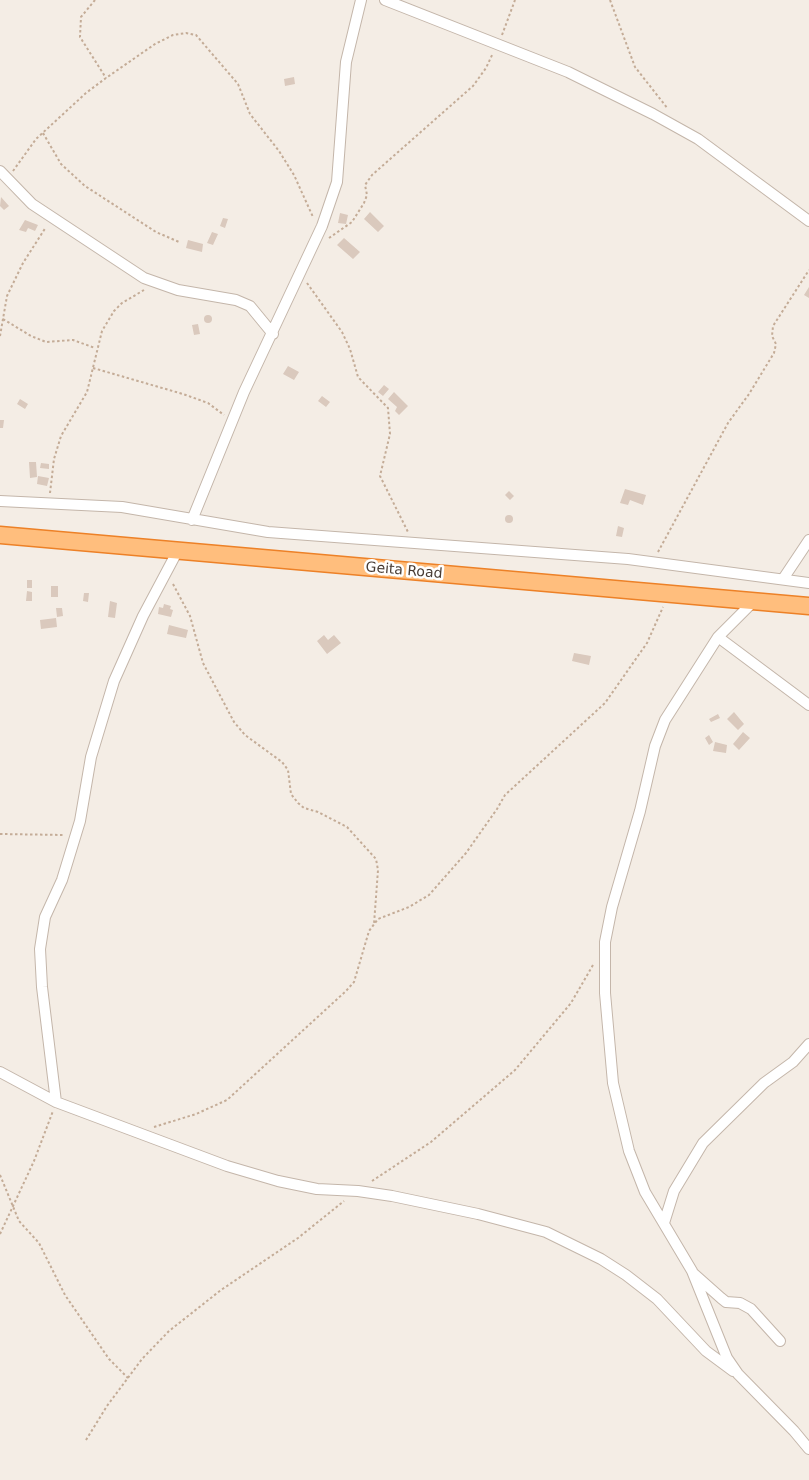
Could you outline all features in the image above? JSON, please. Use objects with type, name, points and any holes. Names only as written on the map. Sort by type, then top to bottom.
[{"type":"highway","name":"Geita Road","points":[[0,535],[809,606]]},
{"type":"street","points":[[192,520],[232,420],[320,231],[337,182],[346,62],[361,0]]},
{"type":"street","points":[[385,0],[568,72],[672,124],[698,140],[809,220]]},
{"type":"street","points":[[2,173],[17,191],[51,218],[104,253],[155,283],[178,290],[236,300],[250,306],[273,334]]},
{"type":"street","points":[[0,501],[51,502],[122,507],[268,532],[628,559],[809,583]]},
{"type":"street","points":[[783,579],[809,540]]},
{"type":"street","points":[[56,1102],[46,1026],[40,949],[45,917],[62,880],[76,835],[91,757],[114,682],[142,616],[177,552]]},
{"type":"street","points":[[738,1374],[719,1340],[692,1271],[645,1192],[629,1151],[615,1092],[605,993],[605,942],[612,907],[640,811],[655,746],[665,720],[718,637],[754,601]]},
{"type":"street","points":[[718,637],[809,705]]},
{"type":"street","points":[[664,1223],[674,1191],[703,1144],[764,1083],[793,1062],[809,1044]]},
{"type":"street","points":[[0,1072],[56,1102],[227,1166],[278,1181],[317,1189],[358,1191],[392,1196],[529,1226],[572,1244],[601,1259],[641,1286],[706,1350],[738,1374],[809,1449]]},
{"type":"street","points":[[692,1271],[726,1302],[740,1302],[751,1310],[780,1341]]},
{"type":"path","points":[[94,0],[81,17],[80,38],[106,78]]},
{"type":"path","points":[[315,242],[340,232],[352,222],[364,203],[367,195],[365,185],[372,174],[472,86],[486,68],[515,0]]},
{"type":"path","points":[[610,0],[635,67],[670,112]]},
{"type":"path","points":[[2,173],[19,165],[29,147],[43,133],[106,78],[155,44],[173,35],[186,33],[196,35],[238,84],[250,114],[279,151],[294,175],[320,231]]},
{"type":"path","points":[[43,133],[61,164],[85,186],[156,232],[179,242]]},
{"type":"path","points":[[0,336],[8,296],[16,276],[51,218]]},
{"type":"path","points":[[652,563],[723,431],[774,353],[776,344],[772,336],[773,326],[809,270]]},
{"type":"path","points":[[300,275],[320,298],[342,332],[350,349],[358,377],[388,408],[390,434],[380,476],[401,521],[416,544]]},
{"type":"path","points":[[51,502],[51,475],[58,443],[71,416],[86,392],[102,331],[114,311],[122,303],[155,283]]},
{"type":"path","points":[[3,319],[31,336],[46,342],[73,340],[96,348]]},
{"type":"path","points":[[93,368],[208,403],[232,420]]},
{"type":"path","points":[[166,573],[182,597],[190,616],[203,663],[234,722],[245,734],[282,762],[288,770],[292,794],[298,803],[304,808],[318,812],[348,827],[376,859],[378,870],[374,924]]},
{"type":"path","points":[[138,1132],[196,1114],[227,1100],[354,982],[369,931],[378,919],[409,907],[429,895],[466,854],[486,822],[497,809],[504,795],[605,703],[647,642],[669,594]]},
{"type":"path","points":[[0,834],[76,835]]},
{"type":"path","points":[[86,1440],[142,1359],[169,1331],[221,1290],[298,1238],[358,1191],[431,1142],[515,1070],[571,1003],[594,964]]},
{"type":"path","points":[[0,1234],[56,1102]]},
{"type":"path","points":[[0,1175],[19,1221],[39,1243],[65,1295],[109,1359],[128,1378]]},
{"type":"building","points":[[294,77],[295,84],[285,86],[284,79]]},
{"type":"building","points":[[1,197],[9,206],[4,210],[0,206]]},
{"type":"building","points":[[370,212],[384,226],[378,232],[364,219]]},
{"type":"building","points":[[340,213],[348,215],[346,224],[338,223]]},
{"type":"building","points":[[223,218],[228,219],[225,228],[220,226]]},
{"type":"building","points":[[25,220],[38,225],[35,231],[28,228],[26,232],[19,230]]},
{"type":"building","points":[[212,232],[218,234],[213,245],[207,243]]},
{"type":"building","points":[[344,238],[360,252],[353,259],[337,245]]},
{"type":"building","points":[[188,240],[203,244],[202,252],[186,248]]},
{"type":"building","points":[[809,287],[809,298],[804,295]]},
{"type":"building","points":[[208,315],[212,319],[208,323],[204,319]]},
{"type":"building","points":[[198,324],[200,334],[194,335],[192,325]]},
{"type":"building","points":[[288,366],[299,372],[294,380],[283,374]]},
{"type":"building","points":[[384,385],[389,389],[383,396],[378,392]]},
{"type":"building","points":[[394,392],[408,406],[399,415],[395,411],[397,407],[388,399]]},
{"type":"building","points":[[322,396],[330,402],[326,407],[318,401]]},
{"type":"building","points":[[20,399],[28,404],[25,409],[17,404]]},
{"type":"building","points":[[0,420],[4,420],[3,428],[0,428]]},
{"type":"building","points":[[29,462],[36,462],[37,477],[30,478]]},
{"type":"building","points":[[41,463],[49,464],[49,469],[40,468]]},
{"type":"building","points":[[38,476],[49,478],[47,486],[37,484]]},
{"type":"building","points":[[625,489],[646,495],[643,505],[630,500],[628,505],[620,503]]},
{"type":"building","points":[[509,491],[514,496],[510,500],[505,495]]},
{"type":"building","points":[[509,515],[513,519],[509,523],[505,519]]},
{"type":"building","points":[[618,526],[624,528],[622,537],[616,536]]},
{"type":"building","points":[[27,580],[32,580],[32,588],[27,588]]},
{"type":"building","points":[[51,586],[58,586],[58,597],[51,597]]},
{"type":"building","points":[[27,591],[32,592],[32,601],[26,601]]},
{"type":"building","points":[[84,593],[89,593],[88,602],[83,601]]},
{"type":"building","points":[[110,601],[117,603],[115,618],[108,617]]},
{"type":"building","points":[[164,604],[171,606],[170,609],[173,610],[171,617],[158,614],[159,607],[163,608]]},
{"type":"building","points":[[56,608],[62,608],[63,616],[57,617]]},
{"type":"building","points":[[56,618],[57,627],[41,629],[40,620]]},
{"type":"building","points":[[169,625],[188,630],[186,638],[167,634]]},
{"type":"building","points":[[324,635],[328,640],[334,635],[341,643],[327,654],[317,641]]},
{"type":"building","points":[[574,653],[591,656],[589,665],[572,661]]},
{"type":"building","points":[[734,712],[744,724],[738,730],[727,719]]},
{"type":"building","points":[[718,714],[720,718],[711,722],[709,719]]},
{"type":"building","points":[[743,732],[750,738],[739,750],[733,744]]},
{"type":"building","points":[[709,735],[713,742],[709,745],[705,738]]},
{"type":"building","points":[[715,742],[727,745],[726,753],[713,751]]}]
